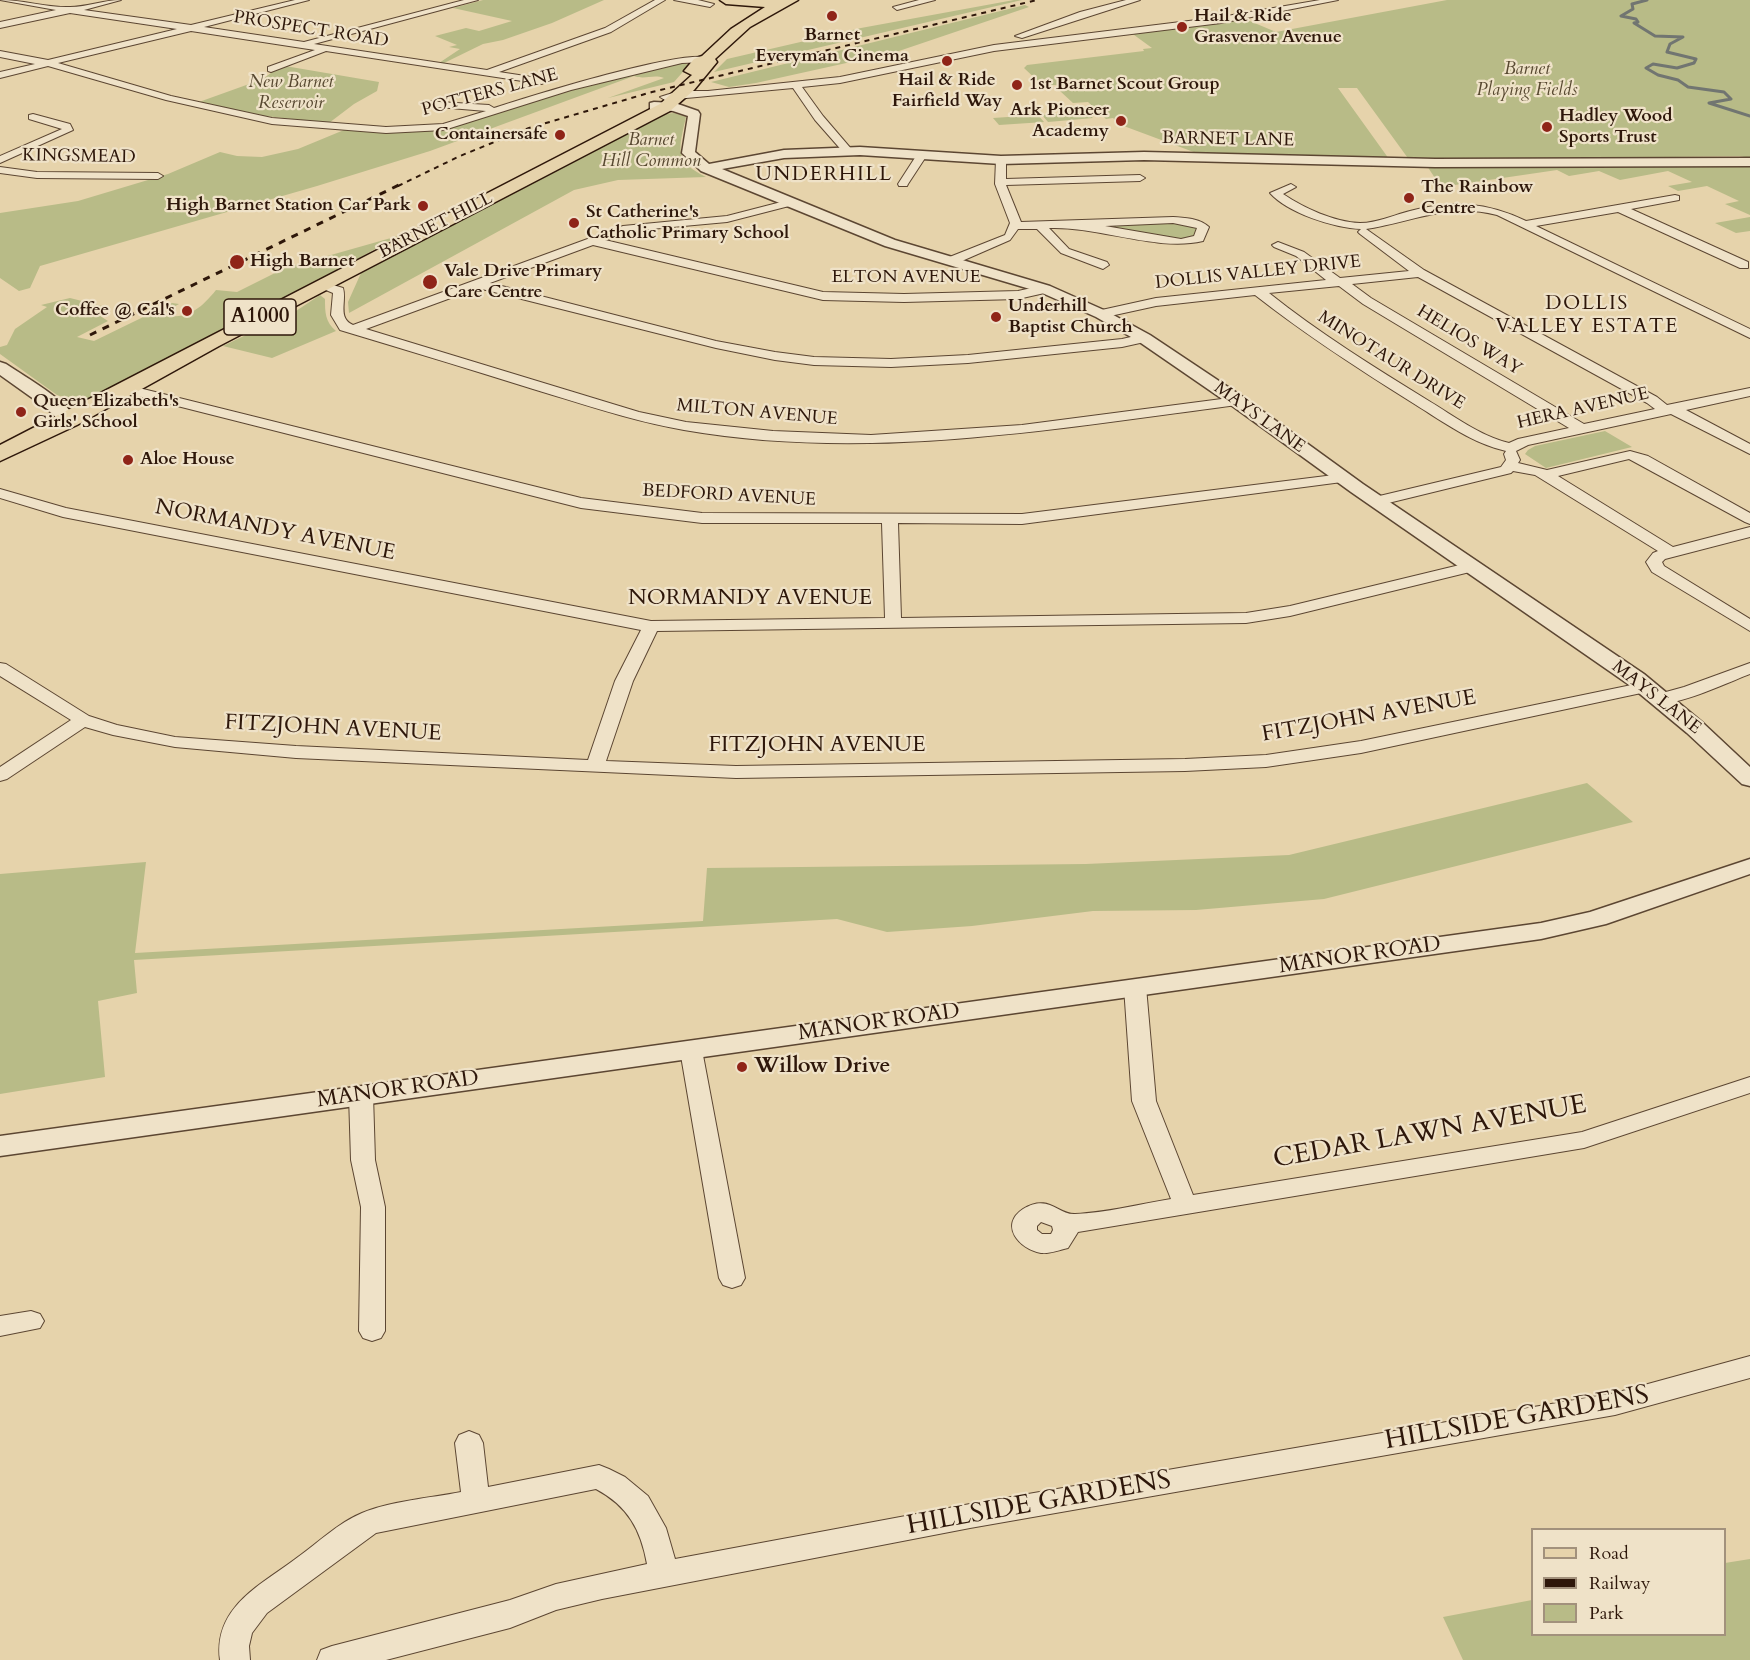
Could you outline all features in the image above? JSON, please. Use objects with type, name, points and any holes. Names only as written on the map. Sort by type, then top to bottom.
[{"type":"main road","points":[[722,2],[786,2]]},
{"type":"main road","points":[[722,2],[763,11]]},
{"type":"main road","points":[[722,2],[733,24],[738,28]]},
{"type":"main road","name":"A1000","points":[[763,11],[786,2]]},
{"type":"main road","name":"BARNET HILL","points":[[69,420],[666,102],[710,62],[707,59],[738,28],[763,11]]},
{"type":"main road","name":"A1000","points":[[0,454],[69,420]]},
{"type":"street","name":"PROSPECT ROAD","points":[[4,0],[542,81]]},
{"type":"street","points":[[0,26],[117,0]]},
{"type":"street","points":[[0,75],[305,0]]},
{"type":"street","points":[[300,45],[474,0]]},
{"type":"street","points":[[487,73],[608,30],[661,0]]},
{"type":"street","points":[[678,0],[722,2]]},
{"type":"street","points":[[897,7],[931,0]]},
{"type":"street","points":[[1004,47],[1006,42],[1040,28],[1136,0]]},
{"type":"street","points":[[666,102],[860,77],[1004,47],[1202,23],[1334,0]]},
{"type":"street","points":[[271,69],[325,49]]},
{"type":"street","name":"POTTERS LANE","points":[[0,54],[47,63],[169,98],[272,121],[368,129],[444,127],[568,88],[669,63],[707,59]]},
{"type":"street","points":[[796,84],[819,118],[848,151]]},
{"type":"street","points":[[666,102],[693,113],[695,118],[688,153],[693,161],[706,168]]},
{"type":"street","points":[[426,103],[498,109]]},
{"type":"street","points":[[0,160],[68,130],[66,126],[35,120]]},
{"type":"street","name":"BARNET LANE","points":[[706,168],[784,154],[848,151],[1001,160],[1144,156],[1435,163],[1750,162]]},
{"type":"street","points":[[903,184],[922,155]]},
{"type":"street","points":[[1001,160],[1000,182],[1011,233]]},
{"type":"street","name":"MAYS LANE","points":[[706,168],[890,243],[1045,289],[1101,314],[1144,338],[1654,693],[1750,779]]},
{"type":"street","name":"KINGSMEAD","points":[[0,170],[37,175],[158,176]]},
{"type":"street","points":[[1000,182],[1140,178]]},
{"type":"street","points":[[1114,179],[1121,190]]},
{"type":"street","points":[[1291,187],[1275,193],[1306,210],[1360,229],[1420,273],[1668,409],[1750,450]]},
{"type":"street","points":[[1526,224],[1675,198]]},
{"type":"street","points":[[320,285],[339,291],[336,305],[339,319],[345,327],[353,330],[627,228],[727,219],[789,203]]},
{"type":"street","name":"DOLLIS VALLEY DRIVE","points":[[1360,229],[1436,208],[1455,206],[1494,211],[1526,224],[1750,334]]},
{"type":"street","points":[[1619,208],[1744,265]]},
{"type":"street","points":[[951,261],[1011,233],[1041,226],[1072,224],[1180,220],[1197,223],[1203,227],[1202,237],[1181,242],[1072,224]]},
{"type":"street","points":[[1041,226],[1065,250],[1103,265]]},
{"type":"street","name":"ELTON AVENUE","points":[[592,241],[823,296],[927,298],[1018,295],[1045,289]]},
{"type":"street","name":"HELIOS WAY","points":[[1278,245],[1300,254],[1367,301],[1580,428]]},
{"type":"street","name":"DOLLIS VALLEY DRIVE","points":[[1101,314],[1156,302],[1420,273]]},
{"type":"street","points":[[479,284],[712,344],[772,356],[814,361],[873,363],[946,360],[1122,343],[1144,338]]},
{"type":"street","name":"MINOTAUR DRIVE","points":[[1258,291],[1293,320],[1353,361],[1484,441],[1511,448]]},
{"type":"street","name":"MILTON AVENUE","points":[[353,330],[636,416],[686,426],[773,435],[871,438],[1022,429],[1237,401]]},
{"type":"street","points":[[0,367],[51,403],[69,420]]},
{"type":"street","name":"BEDFORD AVENUE","points":[[126,389],[604,507],[727,519],[1022,519],[1342,478]]},
{"type":"street","name":"HERA AVENUE","points":[[1376,501],[1499,472],[1511,466],[1513,460],[1511,448],[1523,441],[1750,392]]},
{"type":"street","points":[[51,403],[99,404]]},
{"type":"street","points":[[1544,475],[1630,455],[1643,459],[1750,519]]},
{"type":"street","points":[[1511,466],[1536,470],[1670,552]]},
{"type":"street","name":"NORMANDY AVENUE","points":[[0,493],[63,512],[651,626],[1246,618],[1290,611],[1472,567]]},
{"type":"street","points":[[890,520],[893,622]]},
{"type":"street","points":[[1749,624],[1658,569],[1654,560],[1670,552],[1750,532]]},
{"type":"street","points":[[595,766],[624,681],[651,626]]},
{"type":"street","name":"FITZJOHN AVENUE","points":[[0,668],[11,672],[60,707],[83,720],[149,738],[224,747],[736,772],[1185,765],[1266,761],[1369,746],[1654,693],[1690,692],[1750,668]]},
{"type":"street","points":[[0,775],[83,720]]},
{"type":"street","name":"MANOR ROAD","points":[[0,1146],[1575,924],[1750,866]]},
{"type":"street","points":[[1136,987],[1144,1101],[1186,1206]]},
{"type":"street","points":[[691,1050],[732,1278]]},
{"type":"street","name":"CEDAR LAWN AVENUE","points":[[1065,1225],[1584,1140],[1750,1085]]},
{"type":"street","points":[[361,1095],[363,1160],[373,1207],[372,1331]]},
{"type":"street","points":[[0,1326],[32,1321]]},
{"type":"street","name":"HILLSIDE GARDENS","points":[[332,1660],[510,1614],[556,1597],[663,1574],[982,1514],[1615,1404],[1750,1367]]},
{"type":"street","points":[[469,1443],[476,1501]]},
{"type":"street","points":[[235,1660],[233,1649],[239,1627],[252,1608],[320,1558],[352,1531],[371,1522],[599,1477],[632,1495],[646,1514],[658,1545],[663,1574]]},
{"type":"green space","points":[[483,0],[604,0],[552,23],[503,40],[483,44],[442,64],[439,63],[460,49],[449,47],[457,45],[435,36],[466,28],[479,31],[512,21],[453,8]]},
{"type":"green space","points":[[1022,0],[714,72],[727,59],[861,28]]},
{"type":"green space","name":"Barnet Playing Fields","points":[[1447,0],[1750,0],[1750,158],[1739,156],[1410,161],[1357,88],[1338,88],[1389,159],[1363,159],[1361,156],[1199,154],[1121,125],[1113,118],[1106,119],[1088,102],[1073,103],[1060,91],[1075,89],[1066,85],[1042,85],[1024,68],[1027,65],[1144,51],[1143,49],[1152,48],[1130,32],[1245,19],[1276,32]]},
{"type":"green space","points":[[1025,5],[1029,7],[896,52],[756,83],[729,87],[711,82]]},
{"type":"green space","points":[[683,63],[689,65],[674,82],[608,98],[664,78],[634,76],[430,151],[40,266],[30,288],[19,291],[0,278],[0,213],[78,201],[168,174],[220,152],[237,156],[262,157],[298,149],[344,130],[433,130],[536,99]]},
{"type":"green space","name":"New Barnet Reservoir","points":[[285,66],[379,82],[377,91],[354,104],[329,123],[265,116],[199,102],[263,79],[276,69]]},
{"type":"green space","points":[[1087,112],[1093,118],[1048,122],[1042,115]]},
{"type":"green space","name":"Barnet Hill Common","points":[[674,113],[686,117],[681,145],[683,159],[695,171],[706,177],[618,180],[574,190],[349,313],[348,302],[361,273],[663,114]]},
{"type":"green space","points":[[1038,115],[1044,122],[999,125],[993,118]]},
{"type":"green space","points":[[1427,166],[1750,166],[1750,215],[1725,204],[1739,201],[1707,186],[1678,191],[1668,186],[1692,182],[1668,171],[1620,180],[1599,171],[1569,176],[1557,170],[1441,187]]},
{"type":"green space","points":[[1750,217],[1750,231],[1736,233],[1715,223]]},
{"type":"green space","points":[[1177,221],[1195,225],[1196,236],[1182,239],[1098,225]]},
{"type":"green space","points":[[398,236],[315,283],[93,398],[71,400],[57,395],[0,354],[0,347],[7,345],[15,329],[47,307],[41,305],[70,298],[110,308],[97,314],[108,321],[77,337],[94,341],[172,303],[179,304],[159,315],[184,315],[198,308],[216,290],[237,292],[285,268]]},
{"type":"green space","points":[[320,295],[325,299],[328,320],[336,331],[272,358],[223,346],[296,311]]},
{"type":"green space","points":[[1605,431],[1632,447],[1546,468],[1525,454],[1535,446]]},
{"type":"green space","points":[[1587,783],[1633,822],[1324,899],[1196,910],[1093,911],[972,926],[887,932],[837,919],[134,960],[137,993],[98,1001],[105,1077],[0,1094],[0,874],[146,862],[135,953],[703,921],[707,868],[1086,864],[1289,855]]},
{"type":"green space","points":[[1750,1559],[1750,1660],[1463,1660],[1443,1617],[1531,1600],[1531,1636],[1726,1636],[1726,1563]]},
{"type":"waterway","points":[[1647,0],[1632,4],[1633,9],[1621,16],[1636,19],[1638,22],[1634,23],[1655,36],[1683,37],[1670,44],[1667,52],[1696,59],[1694,63],[1677,68],[1653,64],[1646,68],[1658,75],[1678,80],[1688,87],[1724,92],[1731,99],[1709,103],[1750,116]]},
{"type":"railway","points":[[398,186],[460,156],[529,128],[652,92],[1037,0]]},
{"type":"railway","points":[[90,335],[401,184]]},
{"type":"place","name":"Barnet Everyman Cinema","points":[[832,16]]},
{"type":"place","name":"Hail & Ride Grasvenor Avenue","points":[[1182,27]]},
{"type":"place","name":"Hail & Ride Fairfield Way","points":[[947,61]]},
{"type":"place","name":"1st Barnet Scout Group","points":[[1017,85]]},
{"type":"place","name":"Ark Pioneer Academy","points":[[1121,121]]},
{"type":"place","name":"Hadley Wood Sports Trust","points":[[1547,127]]},
{"type":"place","name":"Containersafe","points":[[560,135]]},
{"type":"place","name":"The Rainbow Centre","points":[[1409,198]]},
{"type":"place","name":"High Barnet Station Car Park","points":[[423,206]]},
{"type":"place","name":"St Catherine's Catholic Primary School","points":[[574,223]]},
{"type":"place","name":"High Barnet","points":[[237,262]]},
{"type":"place","name":"Vale Drive Primary Care Centre","points":[[430,282]]},
{"type":"place","name":"Coffee @ Cal's","points":[[187,311]]},
{"type":"place","name":"Underhill Baptist Church","points":[[996,317]]},
{"type":"place","name":"Queen Elizabeth's Girls' School","points":[[21,412]]},
{"type":"place","name":"Aloe House","points":[[128,460]]},
{"type":"place","name":"Willow Drive","points":[[742,1067]]},
{"type":"district","name":"UNDERHILL","points":[[824,175]]},
{"type":"district","name":"DOLLIS VALLEY ESTATE","points":[[1587,316]]}]
